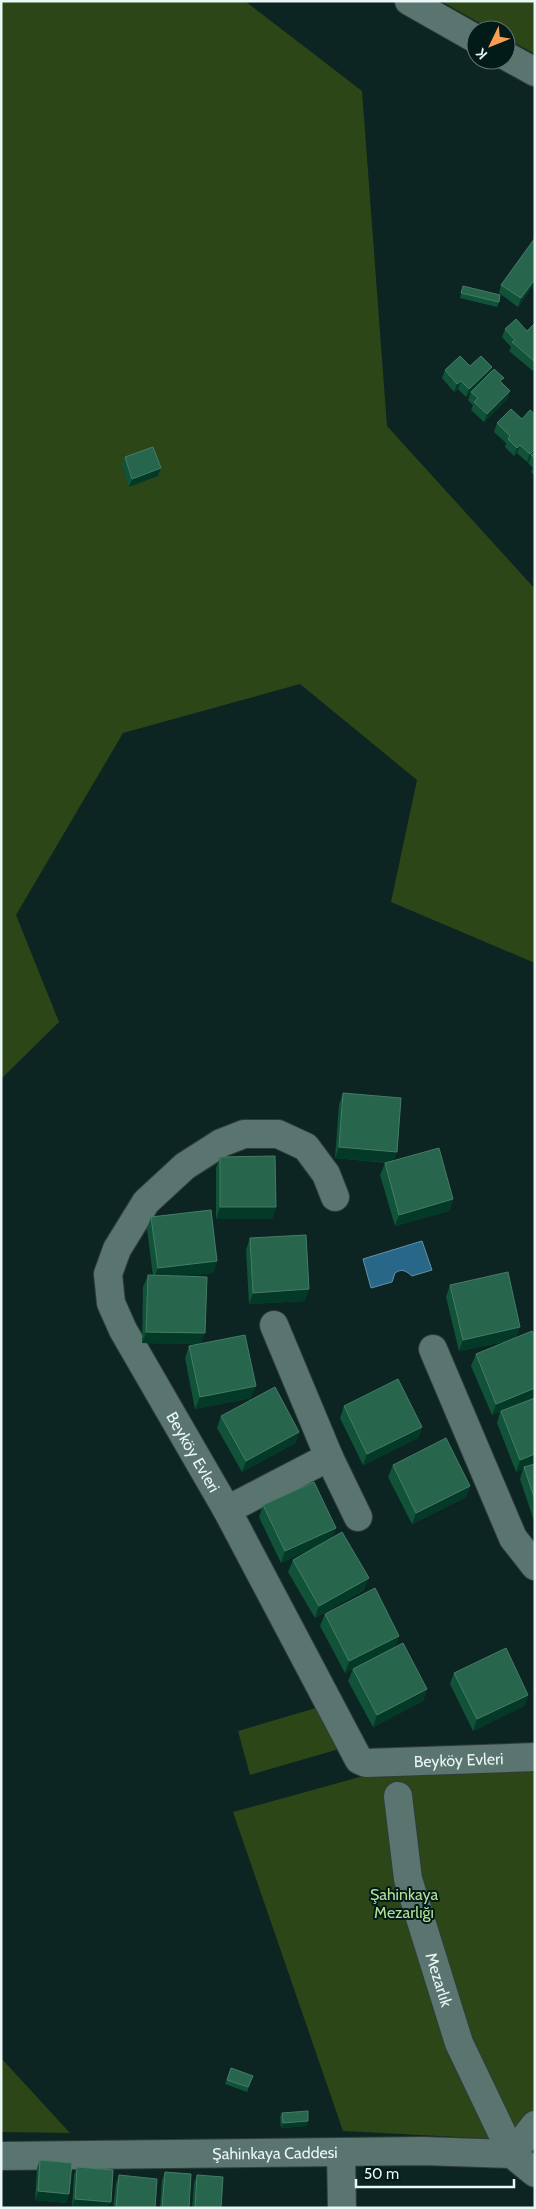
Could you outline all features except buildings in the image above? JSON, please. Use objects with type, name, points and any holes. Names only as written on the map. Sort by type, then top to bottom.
[{"type":"street","points":[[409,1],[466,33]]},
{"type":"street","points":[[516,62],[535,72]]},
{"type":"street","name":"Beyköy Evleri","points":[[335,1197],[326,1174],[306,1147],[278,1134],[244,1134],[221,1143],[185,1166],[146,1202],[117,1249],[108,1274],[111,1303],[123,1330],[227,1510],[359,1760],[366,1763],[535,1757]]},
{"type":"street","points":[[274,1325],[329,1457],[358,1517]]},
{"type":"street","points":[[433,1349],[513,1538],[535,1566]]},
{"type":"street","points":[[227,1510],[329,1457]]},
{"type":"street","name":"Mezarlık","points":[[398,1796],[408,1880],[456,2034],[512,2154]]},
{"type":"street","points":[[535,2125],[512,2154],[535,2173]]},
{"type":"street","points":[[341,2152],[342,2208]]},
{"type":"street","name":"Şahinkaya Caddesi","points":[[1,2156],[341,2152],[512,2154]]},
{"type":"green space","points":[[1,1],[245,1],[362,91],[387,426],[535,589],[535,963],[391,902],[417,780],[300,684],[123,733],[16,915],[59,1022],[1,1079]]},
{"type":"green space","points":[[441,1],[535,1],[535,54],[516,44],[516,20],[474,20]]},
{"type":"green space","points":[[326,1705],[339,1749],[250,1775],[238,1731]]},
{"type":"green space","name":"Şahinkaya Mezarlığı","points":[[535,1768],[535,2141],[343,2131],[233,1812],[378,1772]]},
{"type":"green space","points":[[1,2058],[70,2133],[1,2132]]},
{"type":"water","points":[[422,1241],[432,1270],[412,1276],[402,1270],[395,1273],[392,1282],[371,1288],[363,1259]]}]
